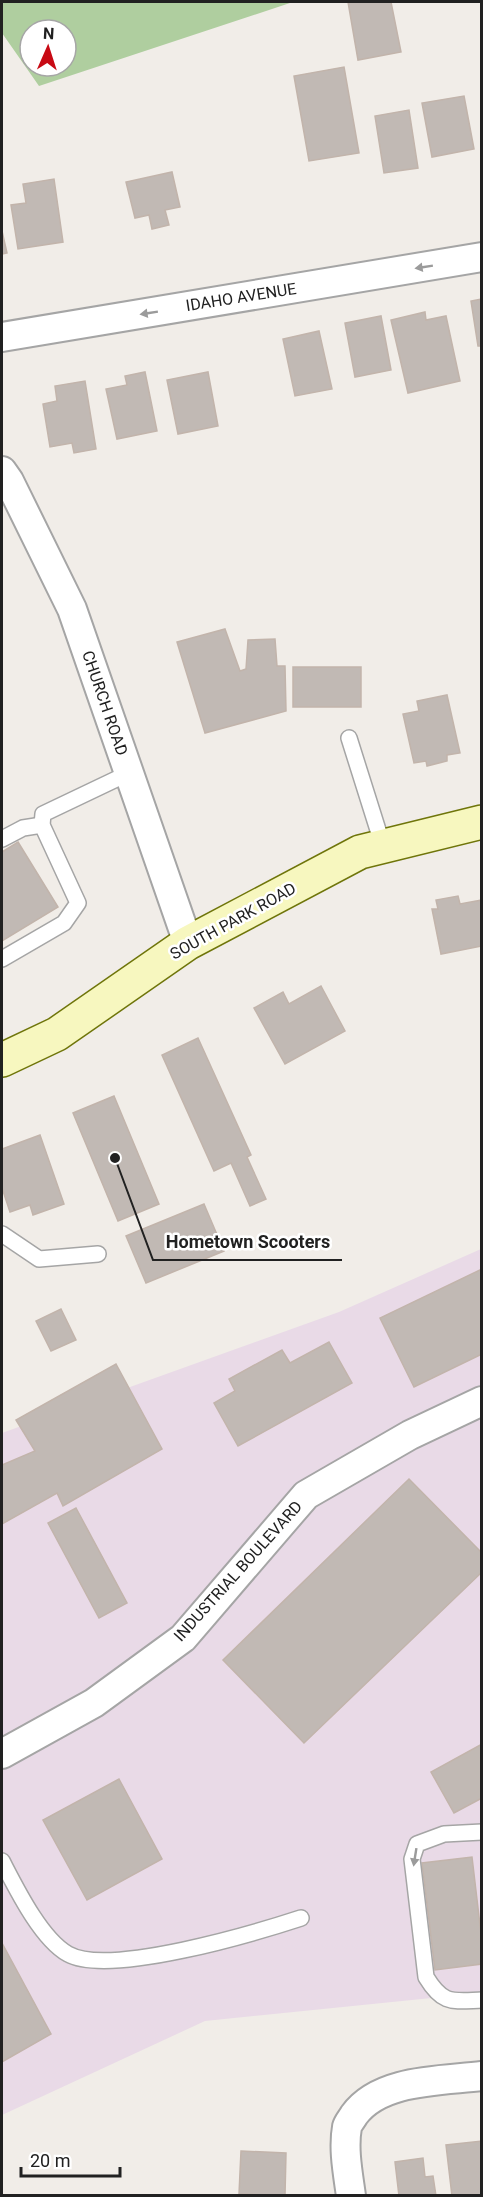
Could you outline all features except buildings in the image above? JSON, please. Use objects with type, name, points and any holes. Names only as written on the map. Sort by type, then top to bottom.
[{"type":"main road","name":"SOUTH PARK ROAD","points":[[2,1059],[57,1034],[188,944],[360,852],[482,822]]},
{"type":"street","name":"IDAHO AVENUE","points":[[2,337],[482,257]]},
{"type":"street","name":"CHURCH ROAD","points":[[4,479],[72,609],[188,944]]},
{"type":"street","name":"INDUSTRIAL BOULEVARD","points":[[2,1754],[93,1703],[183,1638],[306,1495],[410,1435],[482,1401]]},
{"type":"street","points":[[351,2196],[346,2152],[347,2125],[358,2109],[374,2096],[400,2086],[482,2076]]},
{"type":"lane","points":[[349,738],[383,846]]},
{"type":"lane","points":[[2,959],[64,923],[78,903],[42,825],[43,814],[129,773]]},
{"type":"lane","points":[[2,839],[22,828],[42,825]]},
{"type":"lane","points":[[2,1234],[39,1259],[98,1254]]},
{"type":"lane","points":[[481,1834],[444,1834],[417,1844],[412,1859],[426,1977],[436,1993],[452,2001],[482,2000]]},
{"type":"lane","points":[[2,1861],[27,1907],[55,1944],[69,1955],[83,1959],[144,1957],[233,1940],[301,1918]]},
{"type":"shaded area","points":[[481,1249],[481,1993],[205,2021],[2,2115],[2,1433],[339,1312]]},
{"type":"green space","points":[[2,2],[293,2],[78,73],[78,18],[18,18],[18,56],[2,33]]},
{"type":"green space","points":[[33,78],[63,78],[39,86]]},
{"type":"place","name":"Hometown Scooters","points":[[115,1158]]}]
